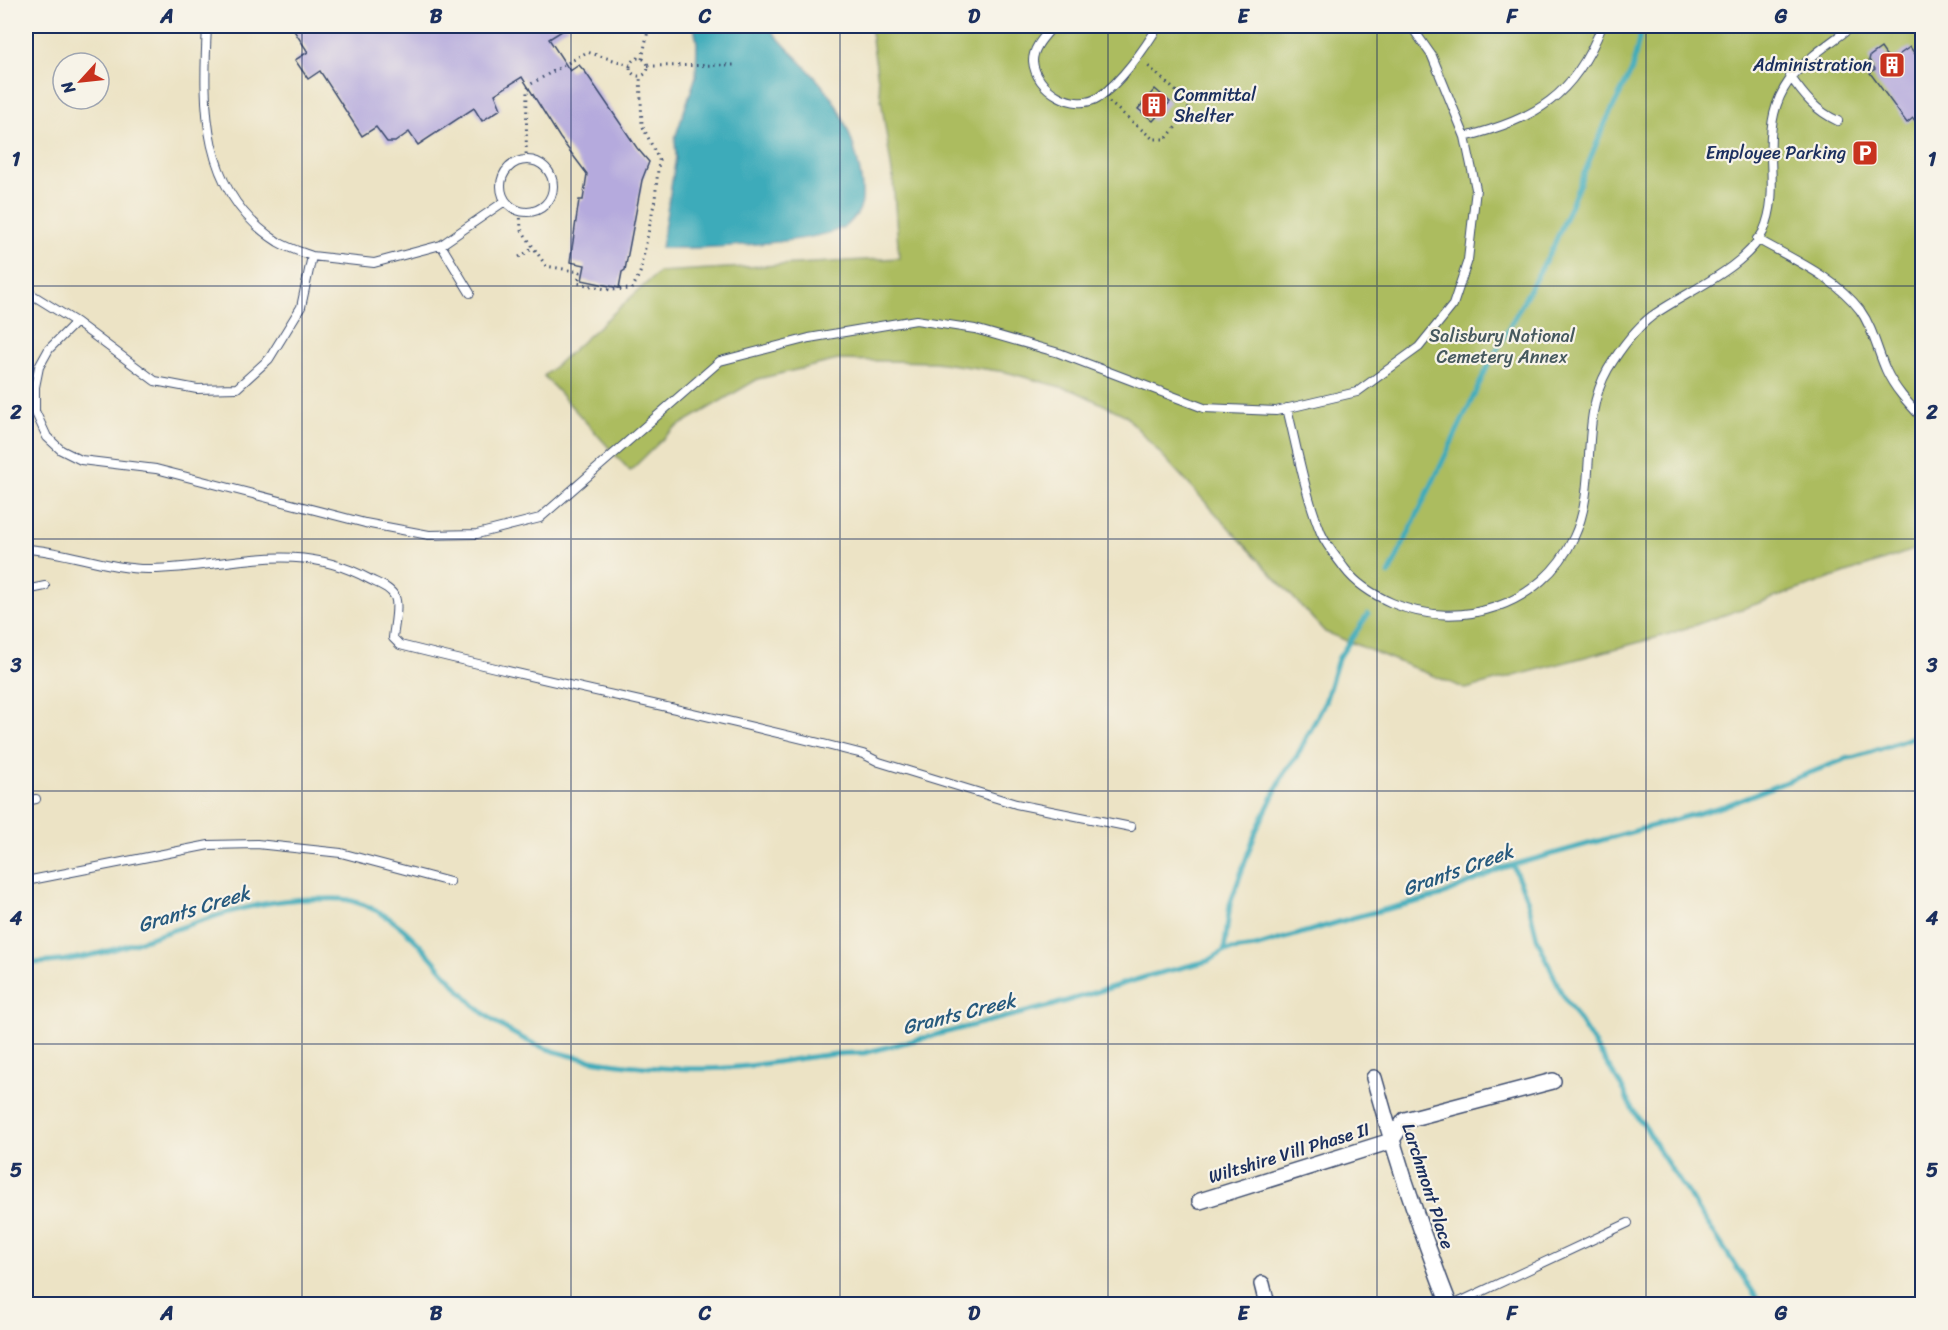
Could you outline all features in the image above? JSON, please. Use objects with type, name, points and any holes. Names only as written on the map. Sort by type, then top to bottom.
[{"type":"street","name":"Larchmont Place","points":[[1374,1078],[1391,1142],[1421,1233],[1449,1305]]},
{"type":"street","name":"Wiltshire Vill Phase II","points":[[1200,1201],[1391,1142],[1405,1120],[1553,1081]]},
{"type":"street","points":[[1262,1284],[1267,1305]]},
{"type":"lane","points":[[207,26],[204,95],[211,150],[226,187],[253,220],[278,242],[312,256],[374,263],[441,245],[506,201]]},
{"type":"lane","points":[[1053,26],[1036,47],[1033,62],[1040,77],[1053,93],[1069,102],[1083,103],[1101,95],[1137,56],[1158,26]]},
{"type":"lane","points":[[76,322],[49,349],[39,367],[34,387],[35,411],[47,437],[61,450],[81,460],[156,469],[365,523],[429,535],[477,534],[540,518],[720,361],[809,338],[916,320],[975,329],[1059,353],[1204,408],[1276,411],[1357,392],[1419,347],[1453,305],[1468,260],[1476,189],[1465,137],[1432,56],[1411,26]]},
{"type":"lane","points":[[1465,137],[1502,128],[1534,113],[1563,90],[1590,57],[1602,26]]},
{"type":"lane","points":[[1287,408],[1322,535],[1347,572],[1370,593],[1411,611],[1454,616],[1492,610],[1524,594],[1551,570],[1574,539],[1586,504],[1589,439],[1596,397],[1607,371],[1626,344],[1651,317],[1717,275],[1747,252],[1762,232],[1773,194],[1770,142],[1773,114],[1790,76],[1853,26]]},
{"type":"lane","points":[[1790,76],[1807,100],[1823,114],[1838,121]]},
{"type":"lane","points":[[526,160],[545,167],[553,182],[553,191],[544,206],[537,211],[519,212],[506,201],[502,194],[502,177],[513,164],[526,160]]},
{"type":"lane","points":[[1757,239],[1821,276],[1850,299],[1868,323],[1887,372],[1896,388],[1923,418]]},
{"type":"lane","points":[[441,245],[470,293]]},
{"type":"lane","points":[[26,291],[76,322],[156,381],[197,389],[237,388],[269,359],[301,307],[312,256]]},
{"type":"lane","points":[[26,549],[52,550],[107,564],[149,570],[261,557],[310,558],[345,565],[389,589],[396,599],[393,638],[400,645],[511,673],[734,721],[863,754],[879,762],[1016,804],[1131,827]]},
{"type":"lane","points":[[26,590],[45,586]]},
{"type":"lane","points":[[26,801],[36,799]]},
{"type":"lane","points":[[26,881],[208,845],[257,844],[341,853],[450,882]]},
{"type":"lane","points":[[1455,1305],[1628,1223]]},
{"type":"path","points":[[642,59],[649,26]]},
{"type":"path","points":[[526,160],[527,89],[531,84],[587,52],[630,65]]},
{"type":"path","points":[[1101,95],[1153,139],[1166,139],[1187,114],[1190,104],[1137,56]]},
{"type":"path","points":[[630,65],[634,60],[642,59]]},
{"type":"path","points":[[642,59],[648,66],[737,66]]},
{"type":"path","points":[[630,65],[632,73],[640,76],[645,74],[648,66]]},
{"type":"path","points":[[519,212],[521,229],[546,266],[580,272],[578,283],[622,291],[632,289],[636,284],[655,199],[659,160],[642,125],[640,76]]},
{"type":"path","points":[[519,257],[534,248]]},
{"type":"green space","name":"Salisbury National Cemetery Annex","points":[[870,26],[1922,26],[1922,547],[1666,635],[1466,689],[1325,632],[1125,415],[1075,391],[1006,372],[935,362],[838,360],[758,379],[673,429],[630,471],[544,376],[659,272],[899,258],[893,179]]},
{"type":"water","points":[[694,26],[768,26],[831,97],[854,147],[862,189],[860,208],[848,224],[832,232],[785,241],[700,248],[661,248],[676,157],[675,138],[696,76],[697,43]]},
{"type":"building","points":[[291,26],[570,26],[549,39],[570,71],[579,65],[586,73],[649,162],[642,180],[625,270],[622,272],[619,288],[582,280],[585,265],[570,262],[579,200],[583,200],[587,174],[560,138],[522,77],[495,94],[501,109],[482,121],[474,108],[418,145],[409,132],[395,142],[387,142],[376,127],[362,136],[320,71],[308,79],[295,60],[308,52]]},
{"type":"building","points":[[1910,47],[1923,65],[1923,131],[1913,118],[1907,123],[1870,73],[1875,69],[1869,60],[1870,56],[1881,48],[1890,61]]},
{"type":"building","name":"Committal Shelter","points":[[1155,89],[1170,102],[1153,121],[1138,109]]},
{"type":"waterway","points":[[1389,574],[1487,368],[1554,245],[1606,121],[1632,70],[1642,26]]},
{"type":"waterway","points":[[1224,951],[1230,904],[1256,831],[1284,773],[1297,756],[1325,702],[1338,659],[1368,614]]},
{"type":"waterway","name":"Grants Creek","points":[[26,963],[63,960],[100,953],[243,908],[280,901],[345,899],[371,908],[390,919],[422,947],[482,1012],[513,1033],[546,1048],[602,1062],[694,1069],[747,1066],[864,1053],[1050,1006],[1152,975],[1208,961],[1224,951],[1255,947],[1359,916],[1440,896],[1502,868],[1724,806],[1848,758],[1872,752],[1922,733]]},
{"type":"waterway","points":[[1513,866],[1527,898],[1537,938],[1561,992],[1625,1092],[1639,1120],[1644,1124],[1656,1146],[1761,1304]]},
{"type":"place","name":"Administration","points":[[1892,65]]},
{"type":"place","name":"Committal Shelter","points":[[1154,105]]},
{"type":"place","name":"Employee Parking","points":[[1865,153]]}]
